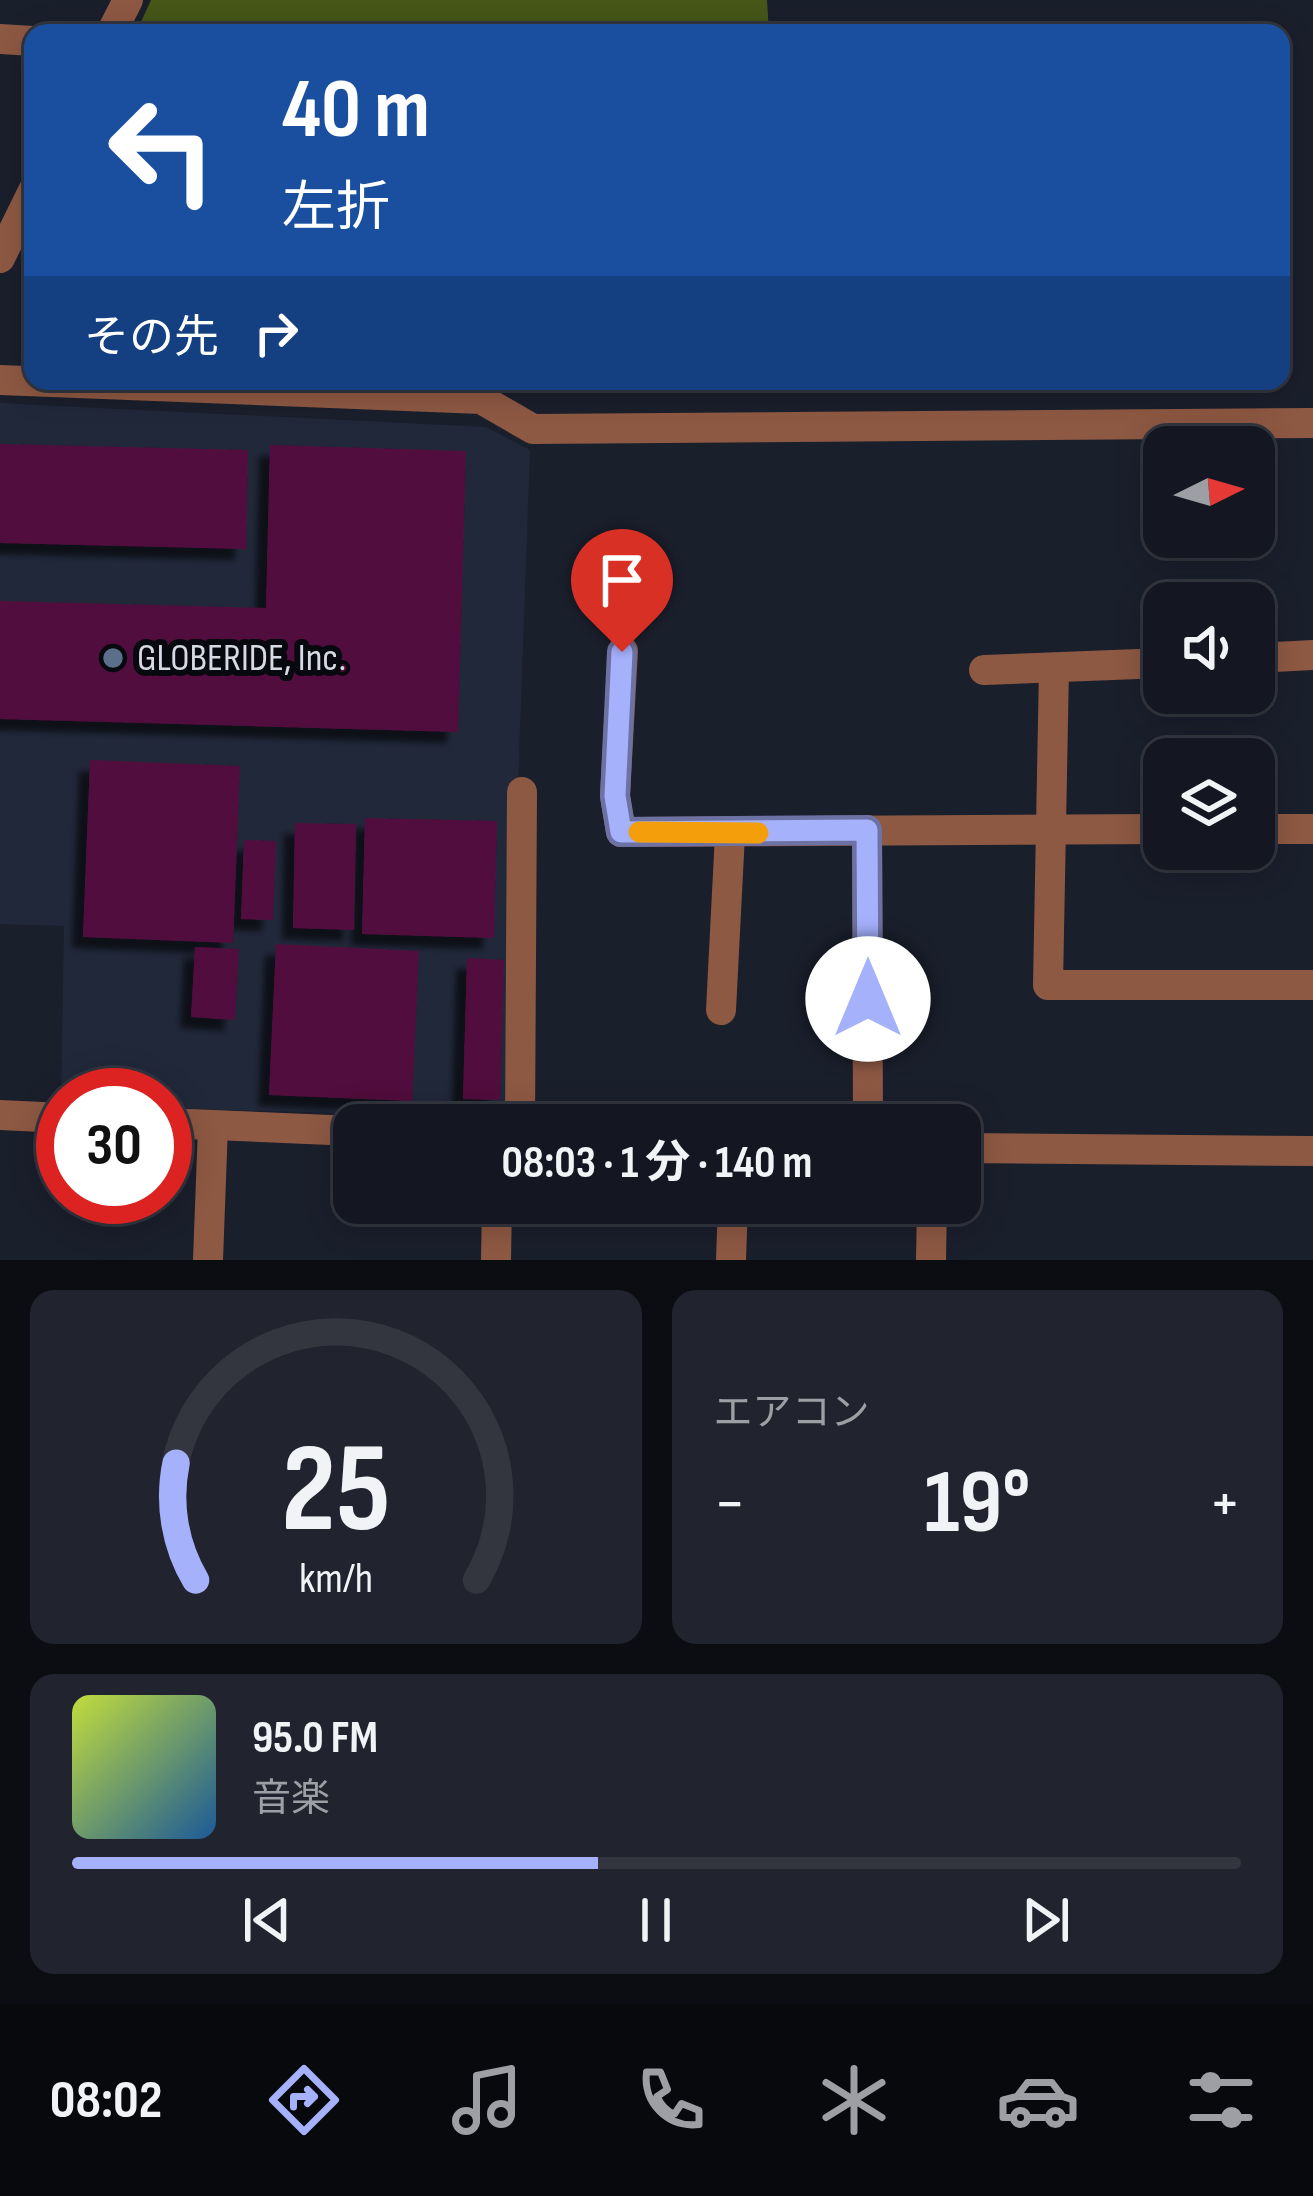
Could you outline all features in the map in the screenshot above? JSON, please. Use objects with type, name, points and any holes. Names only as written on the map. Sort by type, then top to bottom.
[{"type":"street","points":[[0,258],[24,209]]},
{"type":"street","points":[[253,390],[481,399],[532,429],[1313,423]]},
{"type":"street","points":[[622,652],[615,796],[621,832],[1143,829]]},
{"type":"street","points":[[1275,657],[1313,656]]},
{"type":"street","points":[[984,670],[1143,664]]},
{"type":"street","points":[[1054,668],[1048,985],[1313,985]]},
{"type":"street","points":[[520,1104],[522,792]]},
{"type":"street","points":[[1275,829],[1313,829]]},
{"type":"street","points":[[867,830],[868,1104]]},
{"type":"street","points":[[721,1010],[730,834]]},
{"type":"street","points":[[0,1115],[36,1117]]},
{"type":"street","points":[[192,1125],[333,1129]]},
{"type":"street","points":[[208,1260],[213,1126]]},
{"type":"street","points":[[981,1148],[1313,1151]]},
{"type":"street","points":[[496,1224],[496,1260]]},
{"type":"street","points":[[730,1260],[732,1224]]},
{"type":"street","points":[[931,1260],[932,1224]]},
{"type":"shaded area","points":[[0,403],[486,427],[530,450],[507,1104],[333,1104],[333,1113],[192,1109],[192,1068],[62,1068],[64,926],[0,924]]},
{"type":"green space","points":[[151,0],[767,0],[768,24],[140,24]]},
{"type":"building","points":[[0,444],[248,450],[246,549],[0,543]]},
{"type":"building","points":[[270,445],[466,451],[458,732],[0,719],[0,601],[266,608]]},
{"type":"building","points":[[90,760],[240,766],[233,943],[83,937]]},
{"type":"building","points":[[365,818],[497,821],[494,938],[362,934]]},
{"type":"building","points":[[295,823],[356,824],[354,930],[293,928]]},
{"type":"building","points":[[244,840],[276,841],[273,920],[241,919]]},
{"type":"building","points":[[276,944],[419,951],[412,1101],[269,1095]]},
{"type":"building","points":[[195,947],[239,949],[235,1020],[191,1017]]},
{"type":"building","points":[[467,958],[504,960],[500,1100],[463,1099]]},
{"type":"slow traffic","points":[[639,832],[758,833]]},
{"type":"place","name":"GLOBERIDE, Inc.","points":[[113,658]]},
{"type":"route","points":[[622,652],[615,796],[621,832],[867,830],[868,999]]}]
